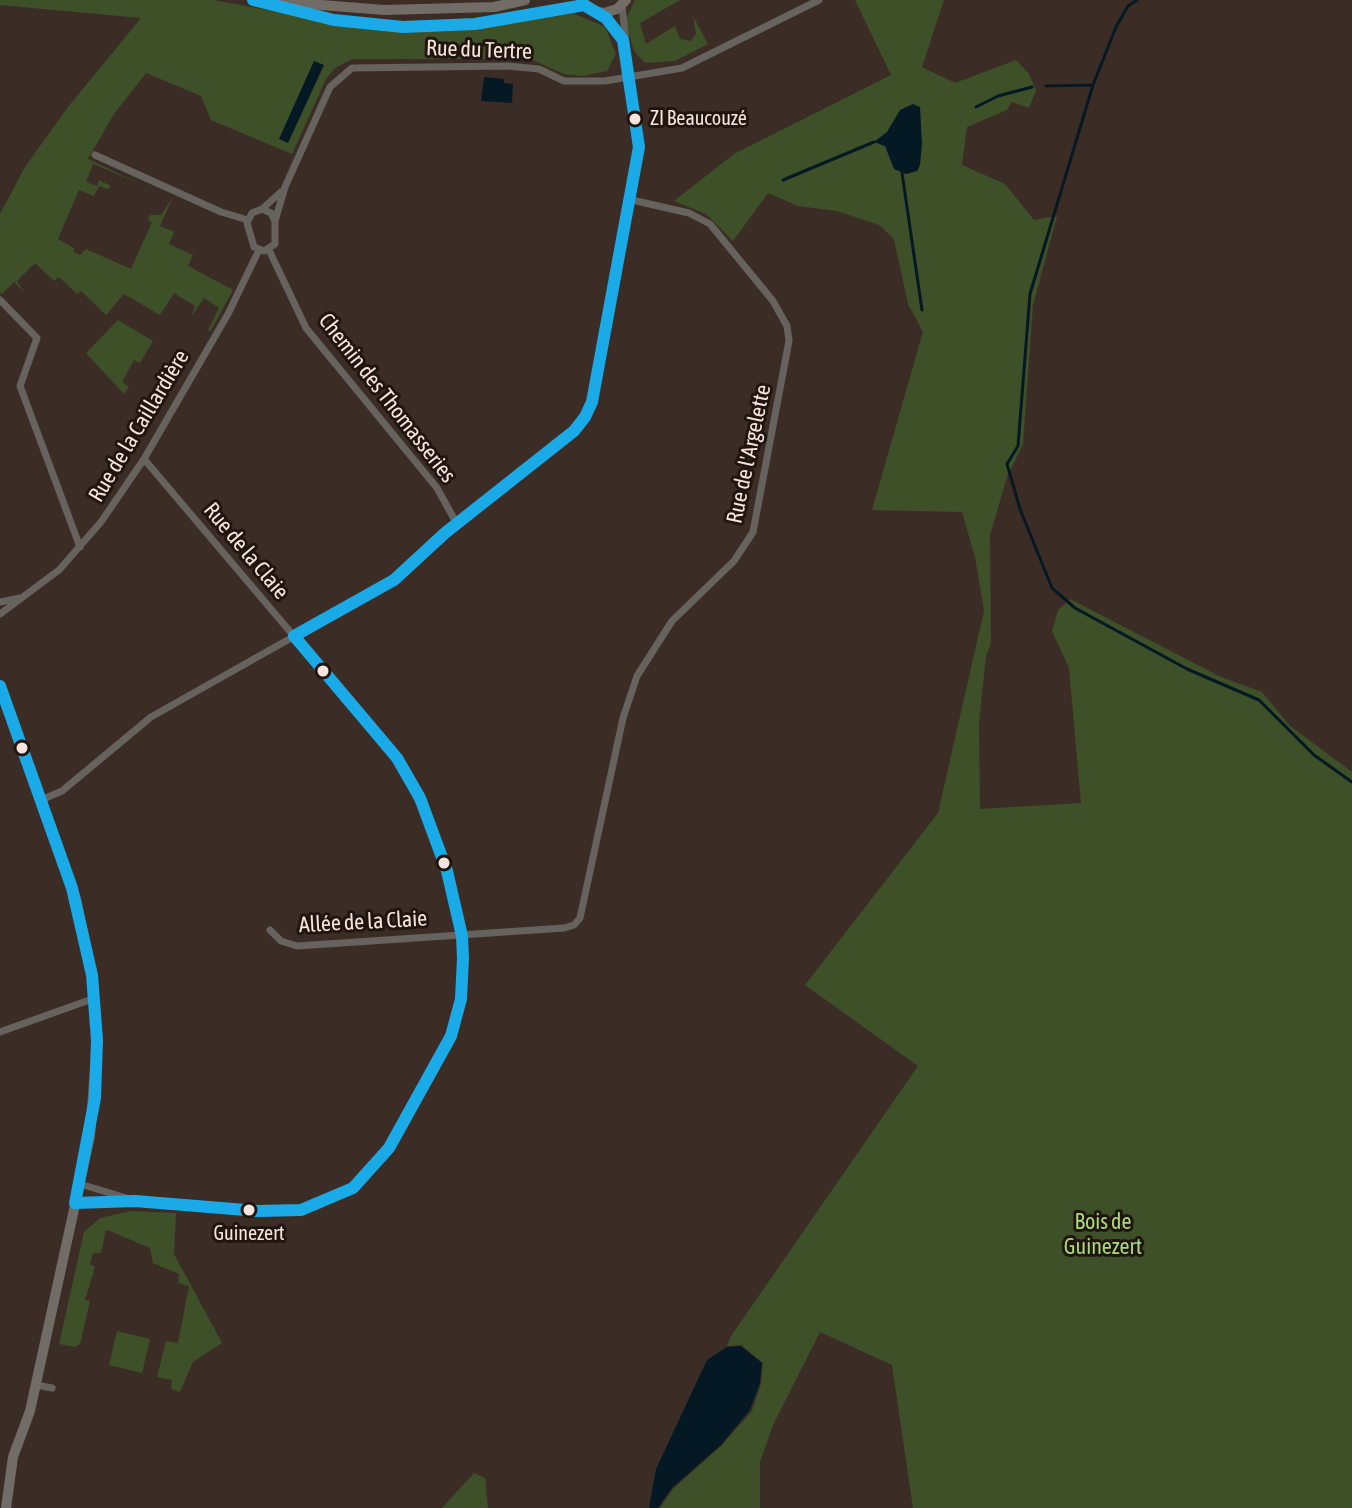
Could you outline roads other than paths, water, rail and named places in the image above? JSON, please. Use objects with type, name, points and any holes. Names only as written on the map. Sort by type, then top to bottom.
[{"type":"street","points":[[255,0],[384,10],[494,7],[525,0]]},
{"type":"street","points":[[255,0],[334,20],[403,27],[475,24],[582,2],[599,12],[623,40]]},
{"type":"street","name":"Rue du Tertre","points":[[275,221],[285,187],[330,87],[352,68],[508,66],[539,69],[564,81],[578,83],[630,76],[682,68],[819,0]]},
{"type":"street","points":[[599,12],[610,12],[624,3]]},
{"type":"street","points":[[41,800],[62,791],[151,717],[394,580],[457,524],[574,431],[585,417],[592,402],[632,200],[639,147],[623,40],[624,3]]},
{"type":"street","points":[[95,155],[248,220]]},
{"type":"street","name":"Rue du Tertre","points":[[262,209],[285,187]]},
{"type":"street","name":"Rue de l'Argelette","points":[[462,936],[564,928],[574,925],[580,918],[623,718],[637,676],[672,621],[745,547],[758,512],[787,355],[787,326],[773,301],[710,224],[689,213],[632,200]]},
{"type":"street","points":[[262,209],[271,213],[275,221],[276,241],[269,250],[259,250],[253,244],[248,220],[255,211],[262,209]]},
{"type":"street","name":"Rue de la Caillardière","points":[[0,614],[59,570],[101,522],[144,459],[228,314],[259,250]]},
{"type":"street","name":"Chemin des Thomasseries","points":[[269,250],[306,328],[437,488],[457,524]]},
{"type":"street","points":[[0,300],[37,338],[21,379],[21,389],[80,547]]},
{"type":"street","name":"Rue de la Claie","points":[[75,1203],[135,1201],[280,1212],[315,1207],[353,1188],[389,1148],[451,1036],[463,982],[462,936],[437,838],[420,798],[397,758],[144,459]]},
{"type":"street","name":"Rue de la Caillardière","points":[[0,602],[20,598]]},
{"type":"street","points":[[0,686],[79,910],[95,998],[95,1098],[80,1184],[36,1385],[13,1457],[6,1508]]},
{"type":"street","name":"Allée de la Claie","points":[[270,930],[281,941],[297,946],[462,936]]},
{"type":"street","points":[[0,1032],[95,998]]},
{"type":"street","name":"Rue de la Claie","points":[[80,1184],[135,1201]]},
{"type":"street","points":[[36,1385],[52,1388]]},
{"type":"water","points":[[314,61],[324,65],[288,143],[279,139]]},
{"type":"water","points":[[484,77],[504,79],[504,83],[513,84],[512,103],[481,101]]},
{"type":"water","points":[[913,104],[920,107],[920,165],[917,171],[906,174],[894,169],[885,146],[874,142],[887,132],[900,110]]},
{"type":"water","points":[[741,1346],[762,1363],[760,1383],[750,1410],[721,1445],[672,1488],[658,1508],[649,1508],[656,1469],[707,1360],[727,1347]]},
{"type":"waterway","points":[[1046,86],[1093,85],[1116,27],[1128,6],[1137,0]]},
{"type":"waterway","points":[[1093,85],[1030,294],[1018,446],[1007,464],[1020,509],[1052,588],[1075,608],[1187,669],[1259,700],[1314,755],[1352,782]]},
{"type":"waterway","points":[[976,107],[998,96],[1032,87]]},
{"type":"waterway","points":[[783,180],[874,142]]},
{"type":"waterway","points":[[902,173],[922,310]]},
{"type":"place","name":"ZI Beaucouzé","points":[[635,119]]},
{"type":"place","name":"Guinezert","points":[[249,1210]]},
{"type":"park label","name":"Bois de Guinezert","points":[[1103,1234]]}]
